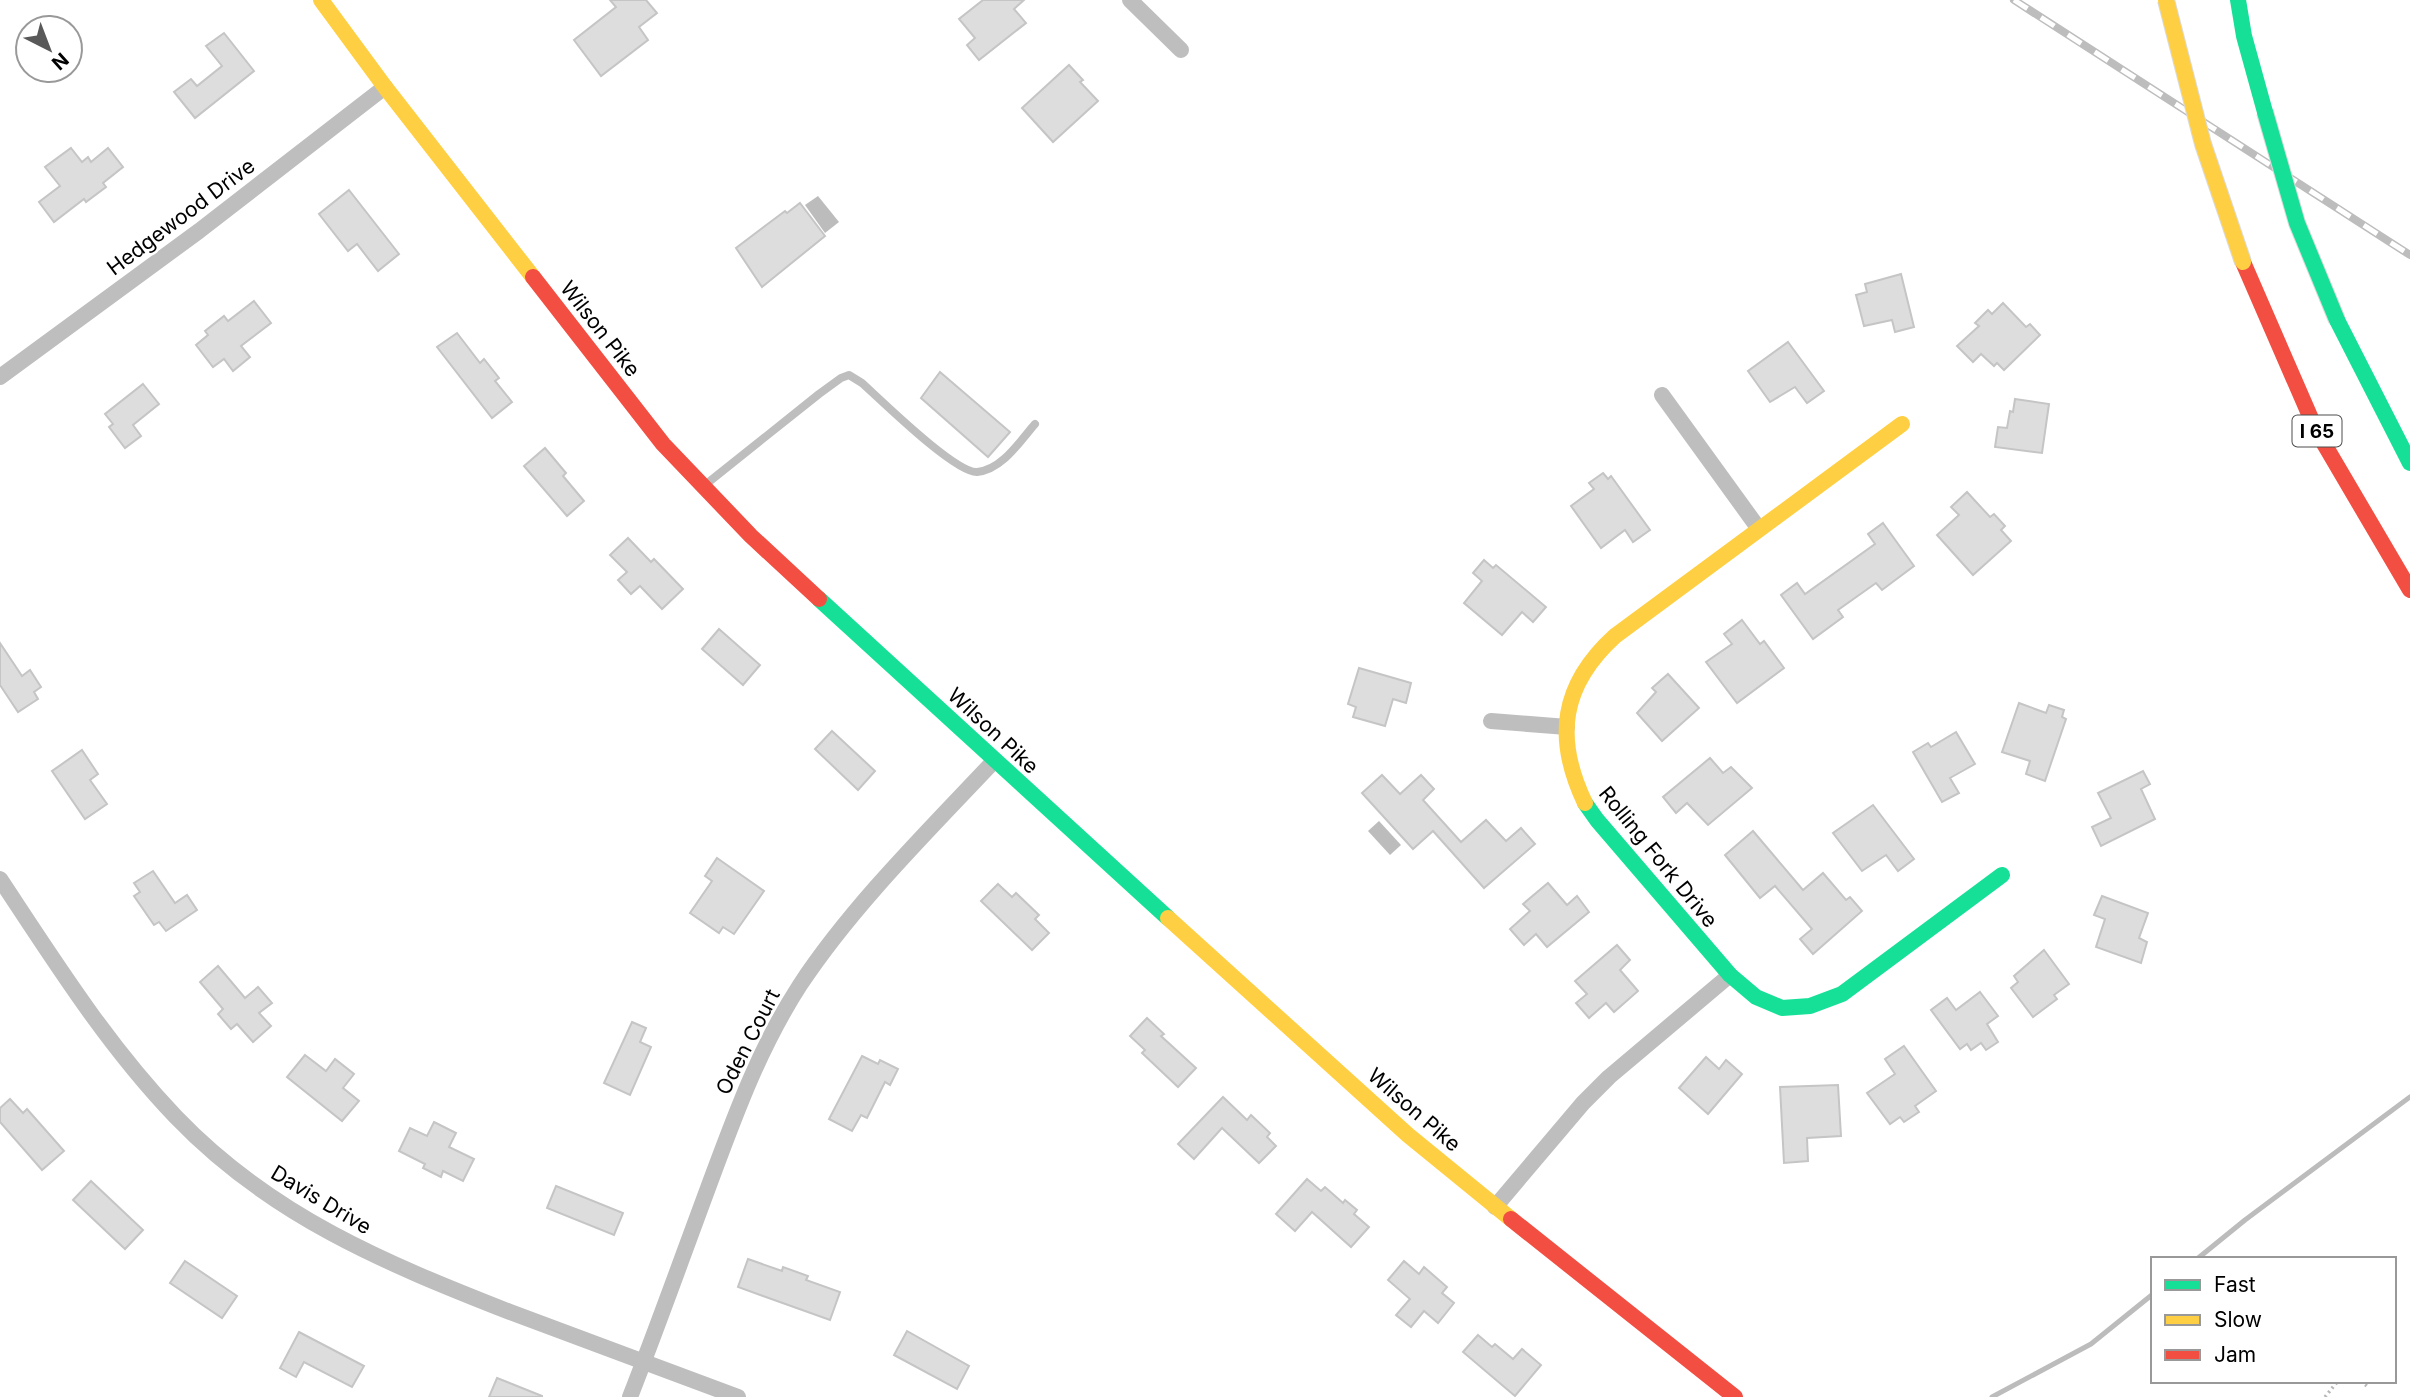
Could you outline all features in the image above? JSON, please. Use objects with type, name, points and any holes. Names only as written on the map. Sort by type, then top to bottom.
[{"type":"main road","name":"Wilson Pike","points":[[321,0],[385,87],[663,444],[751,536],[994,761],[1408,1135],[1735,1397]]},
{"type":"main road","name":"I 65","points":[[2166,0],[2203,144],[2242,262],[2316,430],[2410,590]]},
{"type":"main road","points":[[2238,0],[2244,36],[2264,112],[2297,223],[2337,320],[2410,463]]},
{"type":"main road","name":"Rolling Fork Drive","points":[[1902,424],[1615,636],[1599,651],[1587,664],[1573,697],[1567,727],[1566,754],[1576,786],[1589,810],[1730,975],[1749,995],[1765,1003],[1798,1008],[1827,1002],[1842,994],[2002,874]]},
{"type":"street","points":[[1130,0],[1181,50]]},
{"type":"street","name":"Hedgewood Drive","points":[[0,377],[199,231],[385,87]]},
{"type":"street","points":[[1662,395],[1759,529]]},
{"type":"street","points":[[1491,721],[1567,727]]},
{"type":"street","name":"Oden Court","points":[[630,1397],[736,1112],[760,1056],[800,986],[841,931],[905,855],[994,761]]},
{"type":"street","name":"Davis Drive","points":[[0,879],[84,1006],[133,1070],[177,1118],[223,1161],[280,1205],[376,1257],[446,1287],[738,1397]]},
{"type":"street","points":[[1495,1207],[1583,1103],[1609,1077],[1730,975]]},
{"type":"lane","points":[[702,486],[819,394],[849,375],[862,383],[965,471],[978,472],[1004,459],[1035,424]]},
{"type":"path","points":[[2325,1397],[2336,1383]]},
{"type":"path","points":[[2363,1383],[2368,1387]]},
{"type":"shaded area","points":[[818,196],[839,222],[825,233],[805,205]]},
{"type":"shaded area","points":[[1379,821],[1401,845],[1390,855],[1368,831]]},
{"type":"building","points":[[610,0],[646,0],[657,13],[639,27],[648,40],[601,76],[574,40],[616,7]]},
{"type":"building","points":[[983,0],[1024,0],[1014,9],[1026,23],[979,60],[967,45],[975,38],[959,19]]},
{"type":"building","points":[[224,33],[254,71],[195,118],[174,92],[191,79],[197,86],[222,66],[206,46]]},
{"type":"building","points":[[1069,65],[1098,101],[1053,142],[1022,108]]},
{"type":"building","points":[[71,148],[82,162],[88,157],[91,162],[108,148],[123,167],[103,183],[106,187],[86,202],[84,199],[54,222],[39,202],[60,186],[45,167]]},
{"type":"building","points":[[349,190],[399,254],[378,271],[357,244],[348,251],[319,214]]},
{"type":"building","points":[[800,203],[825,236],[762,287],[736,248]]},
{"type":"building","points":[[1901,274],[1914,327],[1895,332],[1892,320],[1864,326],[1856,295],[1867,292],[1865,284]]},
{"type":"building","points":[[254,301],[271,323],[241,346],[250,357],[233,371],[224,359],[213,367],[196,345],[208,335],[205,331],[224,316],[228,321]]},
{"type":"building","points":[[2003,303],[2026,327],[2030,324],[2040,335],[2004,370],[1997,363],[1994,366],[1981,354],[1973,362],[1957,346],[1979,326],[1975,323],[1988,310],[1992,314]]},
{"type":"building","points":[[457,333],[480,363],[484,359],[499,378],[495,381],[512,402],[492,418],[437,347]]},
{"type":"building","points":[[1788,342],[1824,391],[1807,403],[1795,387],[1770,402],[1748,371]]},
{"type":"building","points":[[940,372],[1010,432],[988,457],[921,398]]},
{"type":"building","points":[[143,384],[159,404],[133,425],[141,436],[125,448],[109,427],[113,424],[105,414]]},
{"type":"building","points":[[2015,399],[2049,404],[2042,453],[1995,447],[1998,427],[2007,428]]},
{"type":"building","points":[[545,448],[584,501],[567,516],[524,466]]},
{"type":"building","points":[[1603,473],[1608,479],[1611,476],[1650,530],[1633,542],[1625,530],[1601,548],[1571,506],[1594,489],[1589,483]]},
{"type":"building","points":[[1967,492],[1990,517],[1994,514],[2005,526],[2001,530],[2011,541],[1973,575],[1937,535],[1959,515],[1951,507]]},
{"type":"building","points":[[1883,523],[1914,566],[1882,590],[1876,583],[1838,610],[1843,617],[1813,639],[1781,595],[1797,583],[1805,594],[1875,544],[1868,534]]},
{"type":"building","points":[[628,538],[651,562],[654,559],[683,589],[662,609],[640,586],[631,594],[618,580],[627,572],[610,555]]},
{"type":"building","points":[[1484,560],[1493,568],[1496,565],[1546,607],[1533,622],[1522,612],[1502,635],[1464,603],[1482,581],[1473,573]]},
{"type":"building","points":[[1742,620],[1760,644],[1764,641],[1784,668],[1737,703],[1706,662],[1732,644],[1724,634]]},
{"type":"building","points":[[719,629],[760,665],[743,685],[702,649]]},
{"type":"building","points":[[0,643],[22,676],[30,670],[41,687],[34,692],[38,699],[18,712],[0,685]]},
{"type":"building","points":[[1359,668],[1411,683],[1406,703],[1393,699],[1385,726],[1353,717],[1356,707],[1348,704]]},
{"type":"building","points":[[1668,674],[1699,708],[1662,741],[1637,713],[1656,692],[1652,688]]},
{"type":"building","points":[[2019,703],[2046,713],[2049,705],[2064,710],[2062,717],[2066,719],[2045,781],[2026,774],[2030,761],[2002,752]]},
{"type":"building","points":[[832,731],[875,771],[858,790],[815,749]]},
{"type":"building","points":[[1956,732],[1975,764],[1950,778],[1959,793],[1942,802],[1913,752],[1928,743],[1931,747]]},
{"type":"building","points":[[82,750],[98,774],[90,780],[107,804],[85,819],[52,771]]},
{"type":"building","points":[[1710,758],[1723,773],[1731,767],[1752,788],[1708,825],[1687,803],[1676,813],[1663,797]]},
{"type":"building","points":[[2143,771],[2150,784],[2141,789],[2155,819],[2101,846],[2092,827],[2111,818],[2098,793]]},
{"type":"building","points":[[1382,775],[1400,794],[1421,775],[1434,789],[1423,800],[1461,842],[1486,820],[1506,841],[1521,828],[1535,844],[1484,888],[1433,831],[1413,849],[1362,793]]},
{"type":"building","points":[[1873,805],[1914,859],[1898,871],[1886,855],[1862,871],[1833,833]]},
{"type":"building","points":[[1753,831],[1803,890],[1823,873],[1846,900],[1850,897],[1862,911],[1813,954],[1800,939],[1812,929],[1775,886],[1760,898],[1725,855]]},
{"type":"building","points":[[717,858],[764,891],[734,934],[723,927],[719,933],[690,913],[712,881],[705,876]]},
{"type":"building","points":[[153,871],[175,903],[187,895],[197,910],[166,931],[159,922],[154,925],[134,896],[140,892],[134,883]]},
{"type":"building","points":[[1548,883],[1567,905],[1577,896],[1589,912],[1547,947],[1536,934],[1524,945],[1510,929],[1530,911],[1523,904]]},
{"type":"building","points":[[998,884],[1012,897],[1016,893],[1039,915],[1035,919],[1049,933],[1032,950],[981,901]]},
{"type":"building","points":[[2102,896],[2148,913],[2139,938],[2147,942],[2141,963],[2096,947],[2105,919],[2094,915]]},
{"type":"building","points":[[1617,945],[1630,960],[1620,970],[1638,991],[1614,1012],[1606,1003],[1589,1018],[1576,1003],[1587,994],[1575,981]]},
{"type":"building","points":[[2044,950],[2069,984],[2054,995],[2057,999],[2033,1017],[2011,988],[2018,982],[2014,976]]},
{"type":"building","points":[[218,966],[245,998],[258,987],[272,1003],[259,1013],[271,1026],[253,1042],[237,1024],[231,1029],[218,1014],[223,1009],[200,982]]},
{"type":"building","points":[[1980,992],[1998,1016],[1987,1024],[1998,1042],[1986,1050],[1981,1043],[1971,1050],[1967,1044],[1960,1049],[1931,1010],[1947,998],[1956,1010]]},
{"type":"building","points":[[1147,1018],[1164,1034],[1161,1036],[1196,1068],[1178,1087],[1142,1053],[1145,1050],[1130,1036]]},
{"type":"building","points":[[632,1022],[646,1028],[640,1042],[651,1047],[630,1095],[604,1083]]},
{"type":"building","points":[[1904,1046],[1936,1091],[1915,1106],[1919,1112],[1904,1122],[1900,1117],[1890,1124],[1867,1093],[1895,1074],[1885,1059]]},
{"type":"building","points":[[305,1055],[326,1071],[335,1059],[354,1074],[343,1088],[359,1101],[342,1121],[287,1077]]},
{"type":"building","points":[[862,1056],[878,1064],[880,1060],[898,1069],[890,1085],[885,1082],[867,1118],[861,1115],[852,1131],[829,1119]]},
{"type":"building","points":[[1706,1057],[1719,1069],[1726,1060],[1742,1074],[1708,1114],[1679,1088]]},
{"type":"building","points":[[1838,1085],[1841,1136],[1807,1138],[1808,1161],[1784,1163],[1780,1087]]},
{"type":"building","points":[[1223,1097],[1247,1120],[1251,1115],[1270,1133],[1267,1137],[1276,1146],[1259,1163],[1222,1128],[1194,1159],[1178,1144]]},
{"type":"building","points":[[10,1099],[23,1113],[27,1109],[64,1151],[42,1170],[0,1122],[0,1108]]},
{"type":"building","points":[[434,1122],[456,1133],[449,1147],[474,1159],[463,1181],[443,1171],[441,1177],[423,1168],[425,1164],[399,1151],[410,1128],[427,1136]]},
{"type":"building","points":[[1307,1179],[1321,1191],[1325,1187],[1343,1203],[1345,1200],[1357,1210],[1354,1214],[1369,1227],[1351,1247],[1312,1212],[1295,1231],[1276,1214]]},
{"type":"building","points":[[91,1181],[143,1230],[125,1249],[73,1200]]},
{"type":"building","points":[[556,1186],[623,1213],[614,1235],[547,1208]]},
{"type":"building","points":[[748,1259],[782,1271],[783,1267],[808,1276],[806,1280],[840,1292],[830,1320],[738,1287]]},
{"type":"building","points":[[185,1261],[237,1296],[222,1318],[170,1283]]},
{"type":"building","points":[[1404,1261],[1419,1274],[1424,1267],[1447,1287],[1442,1293],[1454,1303],[1438,1323],[1424,1311],[1411,1327],[1396,1315],[1410,1299],[1388,1280]]},
{"type":"building","points":[[907,1331],[969,1366],[957,1389],[894,1355]]},
{"type":"building","points":[[299,1332],[364,1366],[352,1387],[304,1362],[296,1377],[280,1368]]},
{"type":"building","points":[[1478,1335],[1492,1347],[1495,1344],[1513,1359],[1522,1349],[1541,1365],[1515,1396],[1463,1352]]},
{"type":"building","points":[[497,1378],[542,1396],[542,1397],[489,1397]]},
{"type":"waterway","points":[[2199,1257],[2410,1097]]},
{"type":"waterway","points":[[1992,1397],[2091,1344],[2151,1296]]},
{"type":"railway","points":[[2014,0],[2410,255]]},
{"type":"traffic: fast","points":[[2238,0],[2244,36],[2265,112]]},
{"type":"traffic: fast","points":[[2265,112],[2297,223],[2337,320]]},
{"type":"traffic: fast","points":[[2337,320],[2410,463]]},
{"type":"traffic: fast","points":[[819,599],[1168,918]]},
{"type":"traffic: fast","points":[[1585,803],[1730,975],[1756,997],[1782,1008],[1810,1006],[1842,994],[2002,875]]},
{"type":"traffic: slow","points":[[321,0],[533,277]]},
{"type":"traffic: slow","points":[[2166,0],[2203,144],[2243,262]]},
{"type":"traffic: slow","points":[[1585,803],[1569,756],[1568,714],[1583,674],[1597,655],[1615,636],[1902,424]]},
{"type":"traffic: slow","points":[[1168,918],[1408,1135],[1511,1219]]},
{"type":"traffic: jam","points":[[2243,262],[2316,430],[2410,590]]},
{"type":"traffic: jam","points":[[533,277],[663,444],[751,536],[819,599]]},
{"type":"traffic: jam","points":[[1511,1219],[1735,1397]]}]
